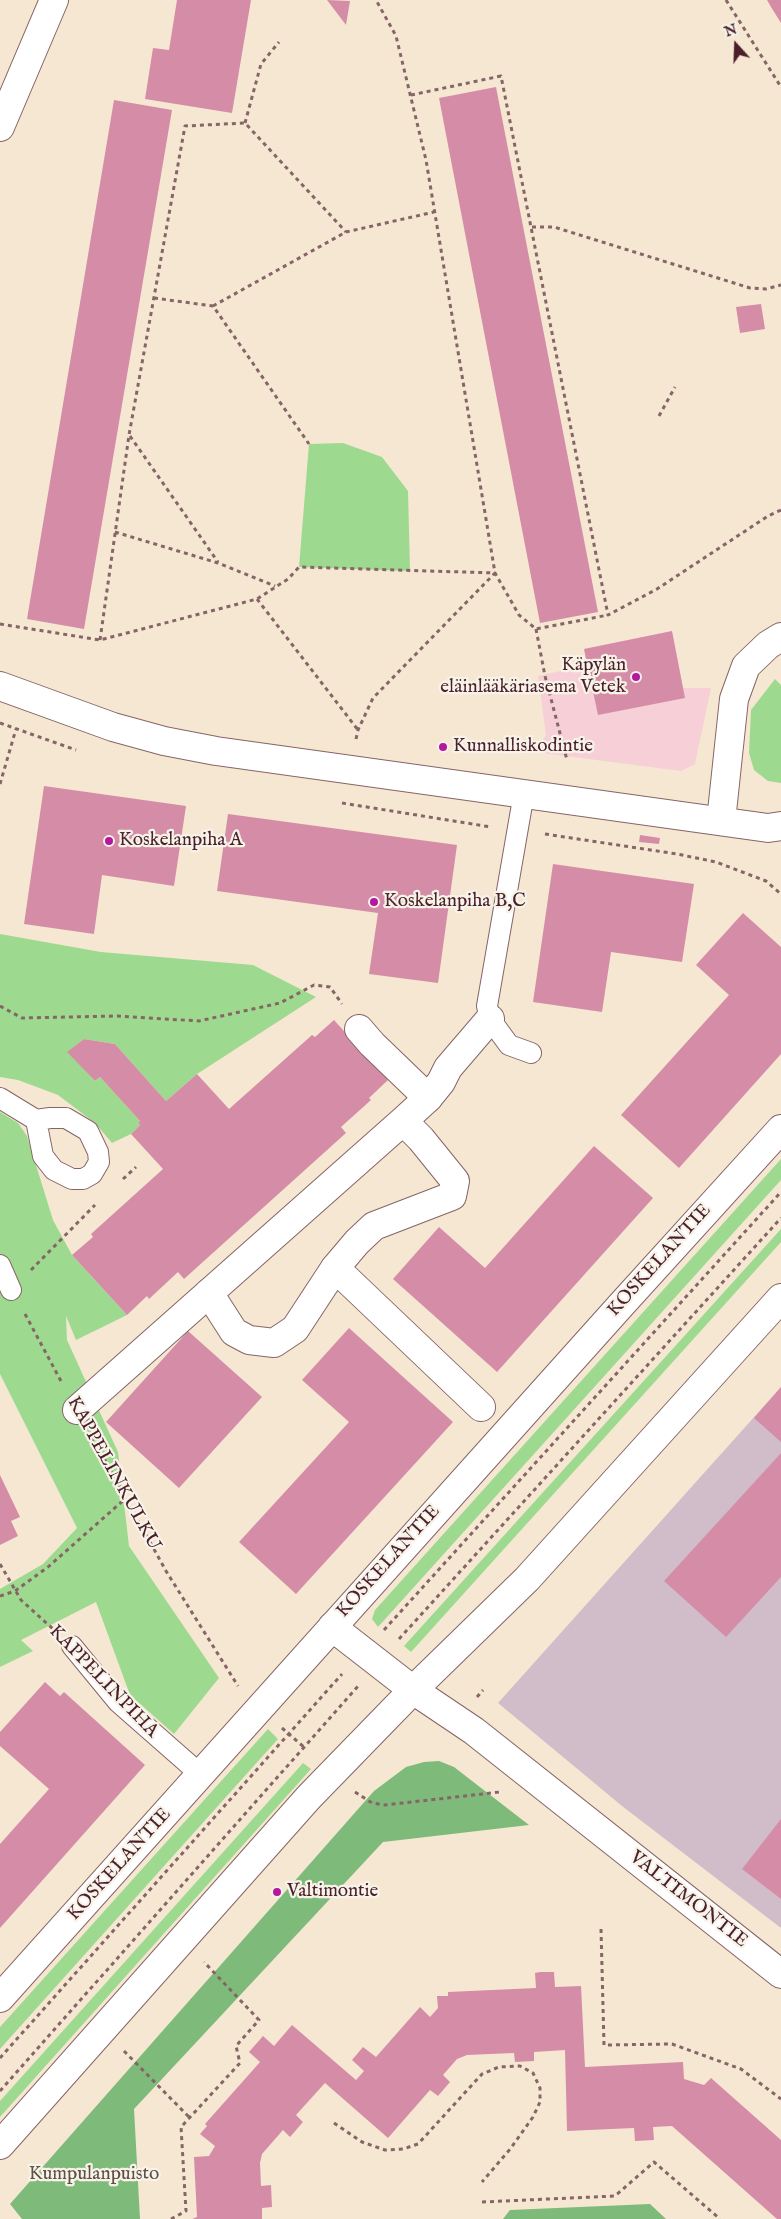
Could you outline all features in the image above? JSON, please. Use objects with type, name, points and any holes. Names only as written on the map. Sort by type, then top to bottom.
[{"type":"street","points":[[0,127],[54,0]]},
{"type":"street","points":[[721,821],[734,699],[746,666],[768,645],[781,637]]},
{"type":"street","points":[[0,686],[113,727],[164,741],[352,770],[777,830]]},
{"type":"street","points":[[77,1410],[428,1098],[441,1082],[448,1068],[490,1019]]},
{"type":"street","points":[[360,1029],[372,1044],[428,1098]]},
{"type":"street","points":[[210,1293],[234,1332],[249,1340],[274,1343],[295,1329],[335,1268],[374,1226],[452,1196],[454,1181],[421,1139],[403,1121]]},
{"type":"street","name":"KOSKELANTIE","points":[[0,1998],[258,1708],[781,1129]]},
{"type":"street","points":[[335,1268],[482,1407]]},
{"type":"street","points":[[0,2145],[101,2029],[333,1772],[413,1690],[527,1579],[781,1298]]},
{"type":"street","name":"VALTIMONTIE","points":[[332,1627],[413,1690],[474,1731],[781,1974]]},
{"type":"lane","points":[[524,793],[487,1006],[490,1019],[509,1045],[531,1053]]},
{"type":"lane","points":[[0,1098],[36,1120],[66,1118],[88,1131],[98,1152],[99,1162],[92,1174],[83,1179],[72,1180],[54,1170],[43,1156],[36,1120]]},
{"type":"lane","points":[[0,1265],[11,1290]]},
{"type":"lane","name":"KAPPELINPIHA","points":[[72,1646],[118,1702],[200,1774]]},
{"type":"path","points":[[376,0],[396,36],[411,95],[434,212],[495,573],[519,615],[536,630],[544,676],[566,760]]},
{"type":"path","points":[[726,0],[781,87]]},
{"type":"path","points":[[245,124],[261,64],[279,42]]},
{"type":"path","points":[[411,95],[501,76],[608,615]]},
{"type":"path","points":[[100,640],[129,435],[185,126],[245,124],[346,232]]},
{"type":"path","points":[[154,298],[213,306],[346,232],[434,212]]},
{"type":"path","points":[[532,227],[554,227],[750,288],[766,289],[781,285]]},
{"type":"path","points":[[213,306],[309,444]]},
{"type":"path","points":[[659,416],[675,387]]},
{"type":"path","points":[[129,435],[218,563]]},
{"type":"path","points":[[536,630],[608,615],[657,589],[768,516],[781,510]]},
{"type":"path","points":[[116,532],[218,563],[275,586]]},
{"type":"path","points":[[0,624],[100,640],[257,599],[288,579],[299,567],[495,573]]},
{"type":"path","points":[[352,770],[358,730],[373,698],[495,573]]},
{"type":"path","points":[[257,599],[358,730]]},
{"type":"path","points":[[0,723],[16,730],[0,784]]},
{"type":"path","points":[[553,835],[677,854],[716,862],[766,881],[781,894]]},
{"type":"path","points":[[0,1006],[22,1018],[118,1016],[199,1022],[280,1003],[314,985],[330,987],[360,1029]]},
{"type":"path","points":[[11,1290],[106,1194],[99,1162]]},
{"type":"path","points":[[0,2058],[363,1651],[394,1620],[781,1192]]},
{"type":"path","name":"KAPPELINKULKU","points":[[11,1290],[171,1580],[232,1680],[258,1708],[362,1797],[372,1803],[385,1805],[544,1787]]},
{"type":"path","points":[[0,1596],[14,1591],[56,1560],[126,1498]]},
{"type":"path","name":"KAPPELINPIHA","points":[[0,1564],[14,1591],[21,1600],[72,1646]]},
{"type":"path","points":[[601,1930],[604,2045],[672,2044],[741,2069],[781,2099]]},
{"type":"path","points":[[171,2219],[186,2211],[181,2127],[240,2063],[236,2046],[259,2020],[181,1940]]},
{"type":"path","points":[[101,2029],[190,2118]]},
{"type":"path","points":[[334,2123],[362,2142],[385,2150],[403,2149],[418,2144],[435,2128],[482,2074],[499,2068],[520,2066],[533,2073],[540,2088],[540,2102],[533,2117],[511,2148],[482,2182]]},
{"type":"path","points":[[482,2202],[615,2196],[654,2162],[720,2219]]},
{"type":"shaded area","points":[[672,631],[683,688],[711,688],[695,764],[681,771],[535,752],[546,735],[538,676],[587,665],[584,649]]},
{"type":"shaded area","points":[[781,1387],[781,1928],[622,1806],[498,1703]]},
{"type":"green space","points":[[343,443],[382,457],[408,491],[410,571],[299,567],[309,444]]},
{"type":"green space","points":[[775,679],[781,685],[781,783],[768,781],[754,770],[749,753],[751,710]]},
{"type":"green space","points":[[0,934],[101,952],[253,965],[316,997],[197,1074],[166,1101],[115,1044],[84,1039],[68,1052],[95,1081],[100,1077],[140,1121],[138,1123],[140,1125],[131,1134],[112,1143],[95,1123],[58,1095],[18,1080],[0,1077]]},
{"type":"green space","points":[[0,1112],[18,1123],[27,1136],[53,1220],[72,1255],[127,1315],[76,1340],[66,1316],[67,1340],[118,1452],[129,1546],[219,1678],[174,1734],[130,1695],[96,1602],[21,1640],[33,1651],[0,1667],[0,1589],[43,1564],[77,1528],[0,1374]]},
{"type":"green space","points":[[781,1159],[781,1180],[378,1627],[372,1619],[375,1610]]},
{"type":"green space","points":[[781,1229],[781,1242],[411,1652],[404,1646]]},
{"type":"green space","points":[[268,1729],[278,1739],[0,2049],[0,2027]]},
{"type":"green space","name":"Kumpulanpuisto","points":[[439,1761],[454,1767],[529,1825],[383,1842],[134,2109],[140,2219],[22,2219],[10,2204],[374,1791],[406,1767],[424,1762]]},
{"type":"green space","points":[[303,1763],[311,1769],[0,2117],[0,2101]]},
{"type":"green space","points":[[650,2204],[666,2219],[503,2219],[510,2210]]},
{"type":"building","points":[[177,0],[251,0],[232,113],[145,99],[153,48],[169,50]]},
{"type":"building","points":[[327,0],[350,1],[346,25]]},
{"type":"building","points":[[767,0],[781,0],[781,23],[771,7]]},
{"type":"building","points":[[496,87],[598,612],[540,623],[439,98]]},
{"type":"building","points":[[114,100],[172,110],[84,629],[27,619]]},
{"type":"building","points":[[761,304],[765,329],[740,333],[736,307]]},
{"type":"building","name":"Käpylän eläinlääkäriasema Vetek","points":[[672,631],[685,698],[598,715],[584,649]]},
{"type":"building","name":"Koskelanpiha A","points":[[44,786],[186,806],[174,886],[102,875],[94,934],[24,924]]},
{"type":"building","name":"Koskelanpiha B,C","points":[[228,814],[457,845],[438,983],[369,974],[378,913],[217,891]]},
{"type":"building","points":[[640,835],[660,838],[659,844],[639,842]]},
{"type":"building","points":[[553,864],[694,884],[682,962],[611,952],[602,1012],[533,1002]]},
{"type":"building","points":[[743,913],[781,947],[781,1054],[679,1168],[621,1115],[729,995],[696,965]]},
{"type":"building","points":[[334,1020],[388,1080],[369,1098],[371,1100],[341,1127],[346,1133],[184,1279],[178,1272],[149,1299],[147,1296],[127,1315],[72,1255],[93,1237],[91,1234],[163,1169],[131,1134],[140,1125],[138,1123],[140,1121],[100,1077],[95,1081],[67,1052],[84,1039],[115,1044],[166,1101],[197,1074],[229,1109],[312,1035],[315,1037]]},
{"type":"building","points":[[594,1146],[653,1198],[497,1372],[393,1279],[439,1227],[485,1268]]},
{"type":"building","points":[[349,1328],[453,1422],[296,1594],[239,1542],[349,1422],[302,1380]]},
{"type":"building","points":[[188,1331],[262,1397],[179,1488],[106,1422]]},
{"type":"building","points":[[781,1387],[781,1442],[754,1418]]},
{"type":"building","points":[[781,1453],[781,1577],[726,1637],[664,1581]]},
{"type":"building","points":[[0,1475],[20,1517],[11,1521],[18,1536],[0,1545]]},
{"type":"building","points":[[45,1682],[60,1696],[64,1692],[145,1765],[0,1928],[0,1844],[49,1789],[0,1746],[0,1732]]},
{"type":"building","points":[[781,1819],[781,1899],[742,1869]]},
{"type":"building","points":[[554,1972],[555,1987],[581,1986],[585,2067],[683,2062],[684,2079],[704,2085],[711,2078],[781,2140],[781,2219],[777,2219],[672,2126],[653,2127],[654,2140],[635,2141],[634,2128],[567,2131],[565,2050],[534,2052],[534,2061],[515,2062],[514,2053],[467,2055],[457,2059],[443,2075],[450,2082],[438,2096],[430,2090],[388,2138],[325,2083],[296,2115],[303,2122],[290,2137],[283,2130],[262,2154],[260,2163],[261,2186],[271,2185],[272,2207],[262,2208],[262,2219],[192,2219],[197,2217],[194,2157],[209,2156],[215,2146],[200,2134],[207,2126],[205,2124],[260,2062],[249,2052],[263,2036],[274,2046],[292,2025],[356,2080],[364,2071],[352,2060],[363,2047],[376,2057],[420,2007],[430,2017],[438,2008],[437,1996],[448,1996],[448,1992],[536,1988],[535,1973]]},
{"type":"place","name":"Käpylän eläinlääkäriasema Vetek","points":[[636,677]]},
{"type":"place","name":"Kunnalliskodintie","points":[[443,747]]},
{"type":"place","name":"Koskelanpiha A","points":[[109,841]]},
{"type":"place","name":"Koskelanpiha B,C","points":[[374,902]]},
{"type":"place","name":"Valtimontie","points":[[277,1892]]}]
